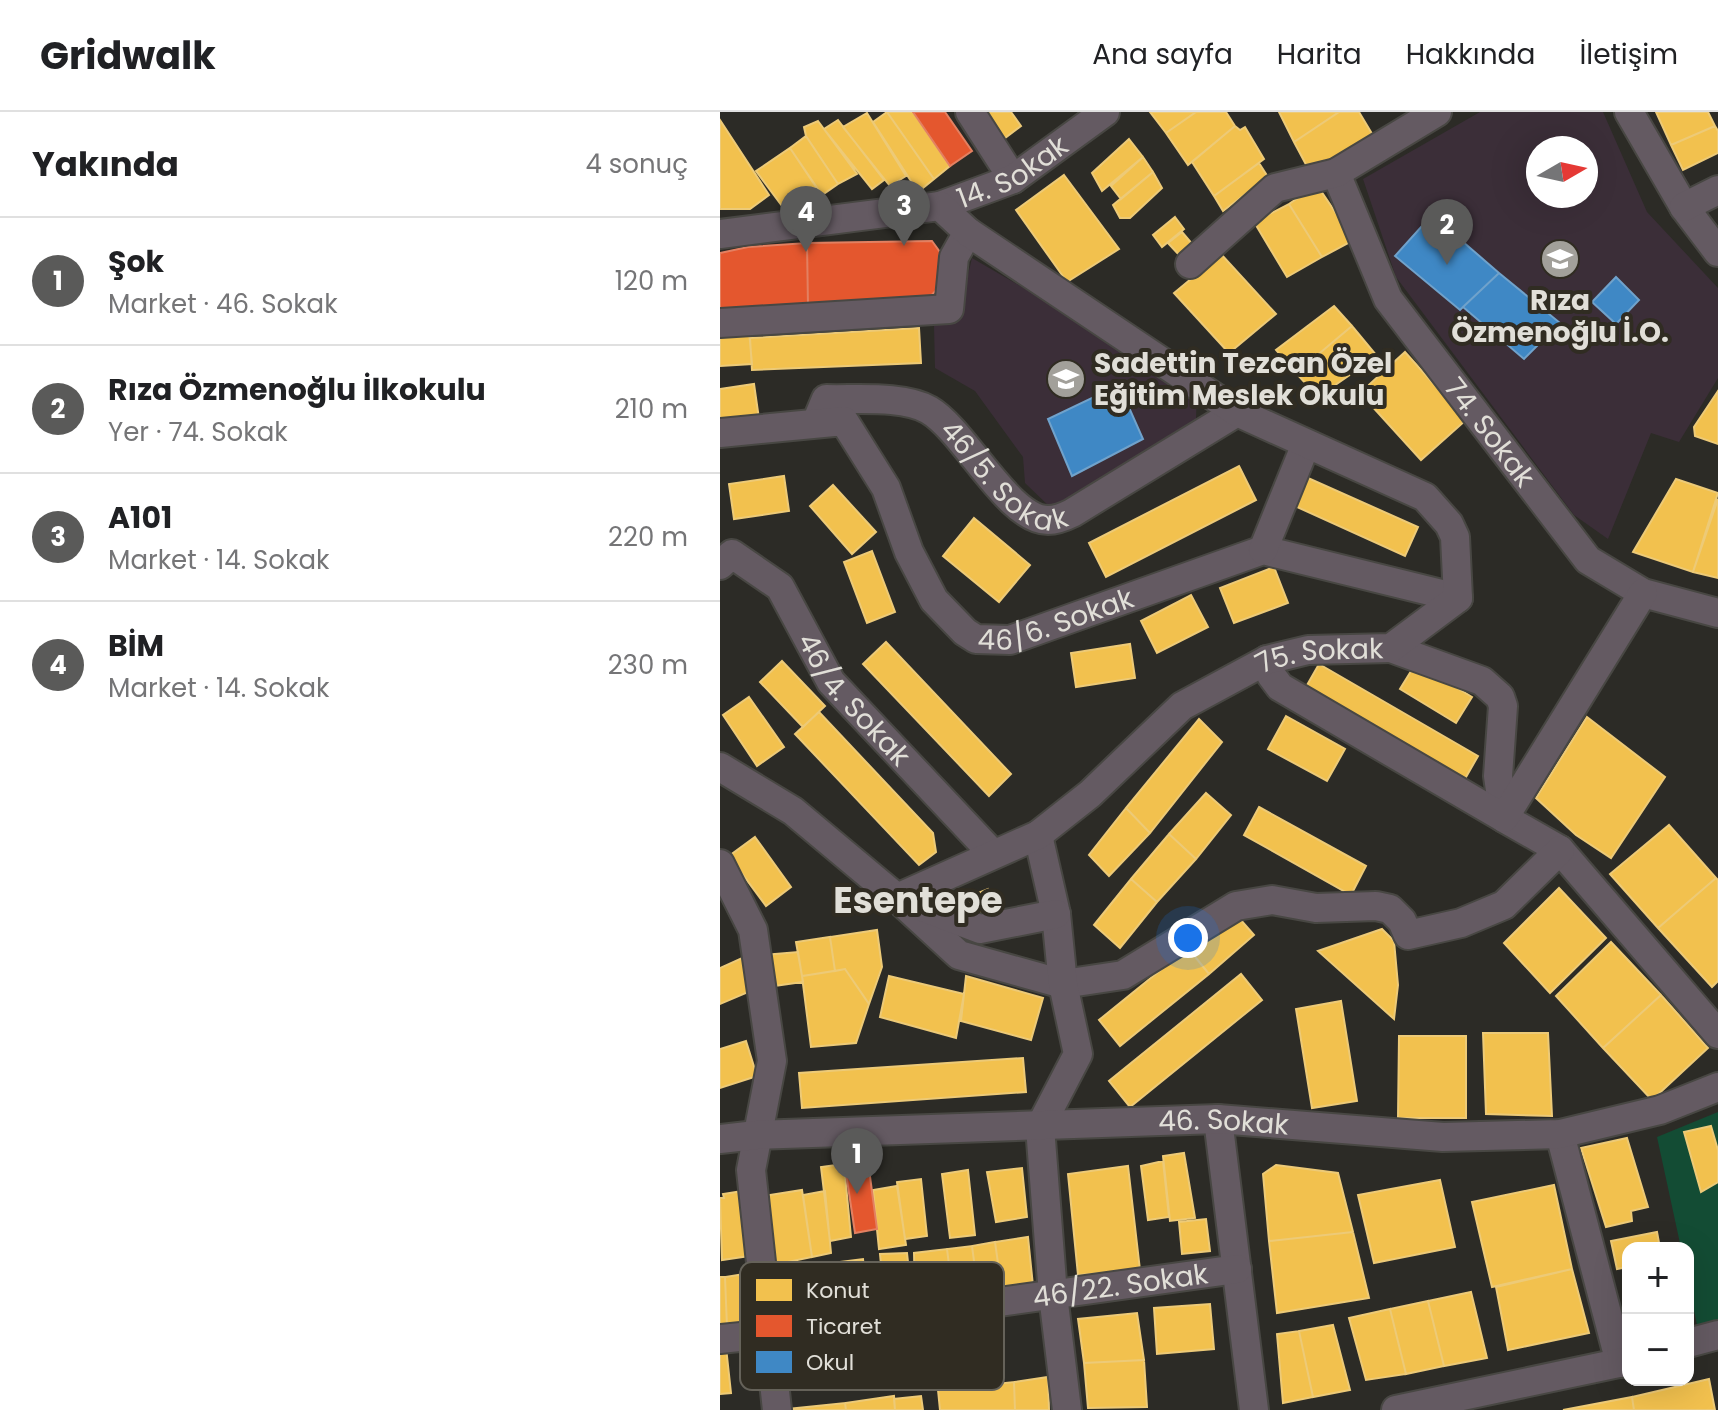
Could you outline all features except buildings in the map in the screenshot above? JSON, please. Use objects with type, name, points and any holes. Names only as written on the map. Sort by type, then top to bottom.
[{"type":"street","points":[[970,112],[1013,179]]},
{"type":"street","name":"14. Sokak","points":[[720,234],[940,206],[1013,179],[1105,112]]},
{"type":"street","points":[[1190,264],[1275,188],[1336,173],[1437,112]]},
{"type":"street","points":[[1629,112],[1684,207],[1718,252]]},
{"type":"street","name":"74. Sokak","points":[[1336,173],[1388,299],[1588,560],[1643,593],[1718,613]]},
{"type":"street","points":[[1684,207],[1718,190]]},
{"type":"street","points":[[940,206],[968,232],[1237,412],[1425,497],[1449,524],[1455,537],[1458,598],[1263,550],[1306,444]]},
{"type":"street","points":[[720,323],[949,309],[954,257],[968,232]]},
{"type":"street","name":"46/5. Sokak","points":[[816,423],[826,399],[917,405],[944,420],[1013,501],[1033,516],[1048,520],[1072,513],[1237,412]]},
{"type":"street","name":"46/6. Sokak","points":[[720,433],[844,421],[886,488],[909,552],[934,600],[976,639],[1010,640],[1263,550]]},
{"type":"street","name":"46/4. Sokak","points":[[720,565],[732,554],[780,587],[831,682],[993,854]]},
{"type":"street","points":[[1504,818],[1643,593]]},
{"type":"street","name":"75. Sokak","points":[[897,898],[1038,835],[1090,794],[1182,706],[1267,660],[1308,650],[1391,648],[1458,598]]},
{"type":"street","points":[[1391,648],[1482,681],[1500,697],[1503,706],[1498,776],[1504,818]]},
{"type":"street","points":[[1267,660],[1271,675],[1280,687],[1560,850],[1718,1034]]},
{"type":"street","points":[[720,767],[793,811],[897,898],[959,955],[1063,984],[1123,975],[1236,906],[1254,902],[1272,900],[1316,908],[1376,906],[1390,909],[1402,921],[1408,935],[1461,923],[1504,905],[1560,850]]},
{"type":"street","points":[[1038,835],[1056,914],[1063,984],[1078,1054],[1040,1127],[1053,1295],[1067,1410]]},
{"type":"street","points":[[720,864],[753,930],[772,1061],[751,1170],[761,1262]]},
{"type":"street","points":[[897,898],[980,929],[1056,914]]},
{"type":"street","name":"46. Sokak","points":[[720,1139],[756,1135],[1218,1119],[1443,1137],[1560,1134],[1660,1110],[1718,1087]]},
{"type":"street","points":[[1218,1119],[1237,1269],[1249,1409]]},
{"type":"street","points":[[1560,1134],[1622,1355]]},
{"type":"street","name":"46/22. Sokak","points":[[1004,1302],[1237,1269]]},
{"type":"street","points":[[1694,1341],[1718,1335]]},
{"type":"street","name":"46/22. Sokak","points":[[720,1339],[740,1337]]},
{"type":"street","points":[[1396,1410],[1512,1398],[1622,1363]]},
{"type":"street","points":[[775,1390],[777,1410]]},
{"type":"shaded area","points":[[1480,112],[1603,112],[1647,212],[1718,288],[1718,378],[1679,442],[1651,433],[1608,539],[1574,515],[1396,277],[1363,179]]},
{"type":"shaded area","name":"Sadettin Tezcan Özel Eğitim Meslek Okulu","points":[[972,258],[1197,389],[1196,419],[1051,508],[1025,483],[1023,457],[975,391],[935,368],[934,326],[958,317]]},
{"type":"green space","points":[[1718,1112],[1718,1334],[1700,1339],[1694,1310],[1694,1242],[1680,1242],[1657,1137]]},
{"type":"place","name":"A101","points":[[904,246]]},
{"type":"place","name":"BİM","points":[[806,252]]},
{"type":"place","name":"Rıza Özmenoğlu İ.O.","points":[[1560,259]]},
{"type":"place","name":"Rıza Özmenoğlu İlkokulu","points":[[1447,265]]},
{"type":"place","name":"Sadettin Tezcan Özel Eğitim Meslek Okulu","points":[[1066,379]]},
{"type":"place","name":"Şok","points":[[857,1194]]},
{"type":"district","name":"Esentepe","points":[[918,900]]}]
